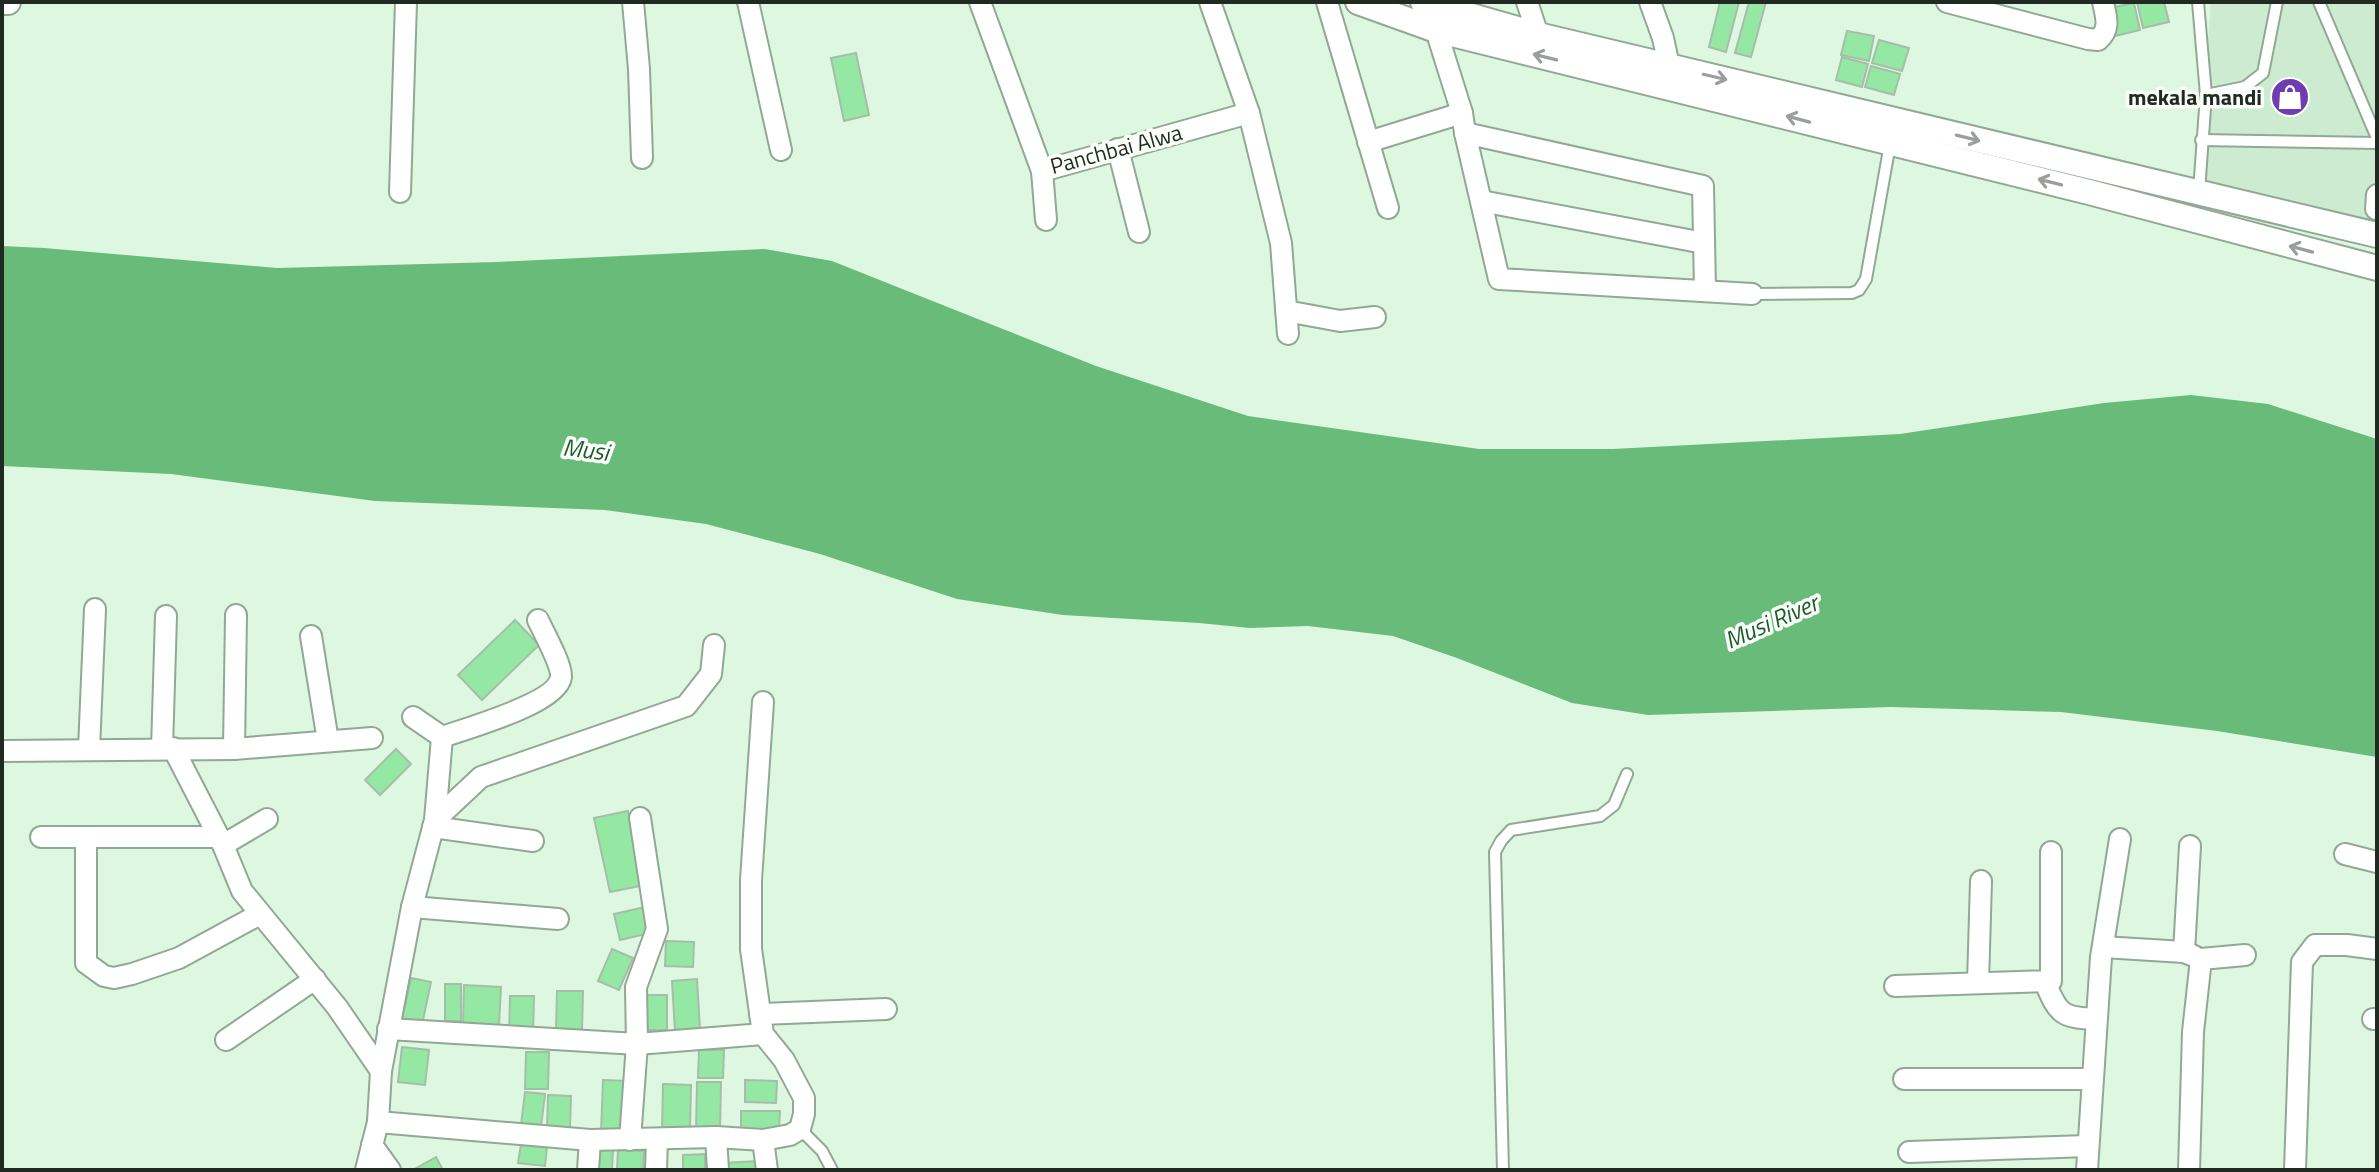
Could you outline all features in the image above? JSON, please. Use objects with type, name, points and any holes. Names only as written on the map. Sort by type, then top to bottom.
[{"type":"street","points":[[2,2],[8,2]]},
{"type":"street","points":[[400,192],[406,2]]},
{"type":"street","points":[[633,2],[642,158]]},
{"type":"street","points":[[748,2],[781,150]]},
{"type":"street","name":"Panchbai Alwa","points":[[980,2],[1042,171],[1249,113]]},
{"type":"street","points":[[1210,2],[1249,113],[1281,243],[1288,334]]},
{"type":"street","points":[[1327,2],[1388,208]]},
{"type":"street","points":[[1358,2],[1436,30],[2089,192],[2377,268]]},
{"type":"street","points":[[1423,2],[1538,35],[2375,235]]},
{"type":"street","points":[[1527,2],[1538,35]]},
{"type":"street","points":[[1650,2],[1669,66]]},
{"type":"street","points":[[1947,2],[2098,40],[2108,26],[2103,2]]},
{"type":"street","points":[[1436,30],[1464,123],[1499,279],[1752,294]]},
{"type":"street","points":[[1368,142],[1464,123],[1703,186],[1705,290]]},
{"type":"street","points":[[1118,149],[1139,232]]},
{"type":"street","points":[[1042,171],[1046,220]]},
{"type":"street","points":[[2376,209],[2377,195]]},
{"type":"street","points":[[1481,201],[1704,243]]},
{"type":"street","points":[[1286,311],[1340,321],[1375,317]]},
{"type":"street","points":[[89,749],[95,609]]},
{"type":"street","points":[[234,749],[236,615]]},
{"type":"street","points":[[166,616],[168,748],[221,841],[242,891],[337,1007],[381,1071]]},
{"type":"street","points":[[442,737],[501,718],[559,685],[562,674],[538,620]]},
{"type":"street","points":[[311,636],[328,741]]},
{"type":"street","points":[[434,824],[481,777],[686,706],[711,674],[714,645]]},
{"type":"street","points":[[378,1122],[590,1140],[716,1137],[763,1140],[790,1135],[800,1129],[804,1098],[762,1024],[751,949],[751,880],[763,702]]},
{"type":"street","points":[[413,717],[442,737]]},
{"type":"street","points":[[366,1170],[378,1122],[381,1071],[388,1029],[412,907],[434,824],[442,737]]},
{"type":"street","points":[[2,751],[234,749],[372,738]]},
{"type":"street","points":[[630,1140],[637,1044],[636,987],[657,929],[640,818]]},
{"type":"street","points":[[41,837],[221,841],[267,819]]},
{"type":"street","points":[[434,824],[533,841]]},
{"type":"street","points":[[86,837],[86,963],[104,976],[114,978],[132,974],[179,958],[260,914]]},
{"type":"street","points":[[2087,1170],[2103,947],[2120,839]]},
{"type":"street","points":[[2189,1170],[2193,1032],[2190,846]]},
{"type":"street","points":[[1895,986],[2051,981],[2051,852]]},
{"type":"street","points":[[2345,854],[2377,862]]},
{"type":"street","points":[[1978,983],[1981,881]]},
{"type":"street","points":[[412,907],[558,919]]},
{"type":"street","points":[[2295,1170],[2302,962],[2315,945],[2377,949]]},
{"type":"street","points":[[2103,947],[2193,955],[2245,955]]},
{"type":"street","points":[[226,1040],[315,979]]},
{"type":"street","points":[[2045,982],[2056,1008],[2074,1019],[2096,1019]]},
{"type":"street","points":[[388,1029],[637,1044],[762,1024],[886,1009]]},
{"type":"street","points":[[1904,1079],[2092,1079]]},
{"type":"street","points":[[716,1137],[718,1170]]},
{"type":"street","points":[[656,1170],[657,1139]]},
{"type":"street","points":[[588,1170],[590,1140]]},
{"type":"street","points":[[763,1140],[767,1170]]},
{"type":"street","points":[[372,1145],[390,1170]]},
{"type":"street","points":[[1909,1152],[2088,1146]]},
{"type":"lane","points":[[2198,2],[2206,95],[2199,194]]},
{"type":"lane","points":[[2206,95],[2245,87],[2263,73],[2277,2]]},
{"type":"lane","points":[[2201,140],[2377,140],[2319,2]]},
{"type":"lane","points":[[1752,294],[1852,293],[1859,290],[1866,279],[1890,143]]},
{"type":"lane","points":[[2375,235],[2376,209]]},
{"type":"lane","points":[[1503,1170],[1495,852],[1511,830],[1600,816],[1614,805],[1627,774]]},
{"type":"lane","points":[[800,1129],[822,1151],[832,1170]]},
{"type":"shaded area","name":"mekala mandi","points":[[2211,2],[2377,2],[2377,235],[2196,193]]},
{"type":"water","points":[[2,246],[277,268],[497,262],[765,249],[832,261],[1096,366],[1248,416],[1479,449],[1613,449],[1900,434],[2104,403],[2191,395],[2268,404],[2377,439],[2377,757],[2217,731],[2061,712],[1891,707],[1648,715],[1572,703],[1393,636],[1308,626],[1250,628],[1063,615],[957,599],[820,554],[706,524],[605,510],[375,501],[171,474],[2,466]]},
{"type":"building","points":[[1720,2],[1739,2],[1726,52],[1709,47]]},
{"type":"building","points":[[1749,2],[1766,2],[1751,57],[1735,53]]},
{"type":"building","points":[[2137,2],[2164,2],[2169,22],[2143,28]]},
{"type":"building","points":[[2134,3],[2140,30],[2115,36],[2109,8]]},
{"type":"building","points":[[1847,31],[1874,36],[1869,61],[1841,55]]},
{"type":"building","points":[[1879,40],[1909,48],[1902,71],[1872,63]]},
{"type":"building","points":[[856,53],[869,115],[844,121],[831,58]]},
{"type":"building","points":[[1842,57],[1868,64],[1862,87],[1836,80]]},
{"type":"building","points":[[1871,66],[1900,74],[1894,95],[1865,87]]},
{"type":"building","points":[[515,620],[539,645],[482,700],[458,675]]},
{"type":"building","points":[[396,749],[411,764],[380,795],[365,780]]},
{"type":"building","points":[[628,811],[645,885],[610,892],[594,818]]},
{"type":"building","points":[[645,907],[650,933],[620,940],[614,914]]},
{"type":"building","points":[[666,941],[694,942],[693,967],[665,966]]},
{"type":"building","points":[[612,949],[633,958],[619,990],[598,981]]},
{"type":"building","points":[[411,978],[431,982],[422,1025],[402,1020]]},
{"type":"building","points":[[697,979],[700,1030],[675,1031],[672,981]]},
{"type":"building","points":[[445,984],[461,984],[461,1021],[445,1021]]},
{"type":"building","points":[[464,985],[501,987],[499,1026],[463,1025]]},
{"type":"building","points":[[557,991],[583,991],[582,1031],[556,1030]]},
{"type":"building","points":[[646,995],[667,995],[667,1030],[646,1030]]},
{"type":"building","points":[[510,996],[534,996],[533,1036],[509,1036]]},
{"type":"building","points":[[402,1047],[429,1050],[425,1085],[398,1082]]},
{"type":"building","points":[[699,1050],[724,1050],[723,1078],[698,1078]]},
{"type":"building","points":[[526,1052],[549,1052],[548,1089],[525,1089]]},
{"type":"building","points":[[603,1080],[629,1081],[626,1134],[601,1133]]},
{"type":"building","points":[[745,1080],[777,1081],[776,1103],[745,1102]]},
{"type":"building","points":[[697,1082],[721,1082],[720,1130],[696,1129]]},
{"type":"building","points":[[663,1084],[691,1085],[690,1131],[662,1130]]},
{"type":"building","points":[[525,1092],[545,1094],[541,1127],[521,1125]]},
{"type":"building","points":[[548,1095],[571,1096],[570,1129],[547,1128]]},
{"type":"building","points":[[741,1111],[780,1111],[779,1129],[741,1129]]},
{"type":"building","points":[[521,1144],[547,1147],[545,1166],[518,1163]]},
{"type":"building","points":[[592,1148],[613,1149],[612,1170],[592,1170]]},
{"type":"building","points":[[618,1150],[644,1151],[643,1170],[617,1170]]},
{"type":"building","points":[[705,1154],[705,1170],[683,1170],[683,1155]]},
{"type":"building","points":[[436,1157],[443,1170],[413,1170]]},
{"type":"building","points":[[758,1161],[759,1170],[723,1170],[723,1163]]},
{"type":"place","name":"mekala mandi","points":[[2290,97]]},
{"type":"water label","name":"Musi","points":[[586,449]]},
{"type":"water label","name":"Musi River","points":[[1771,621]]}]
